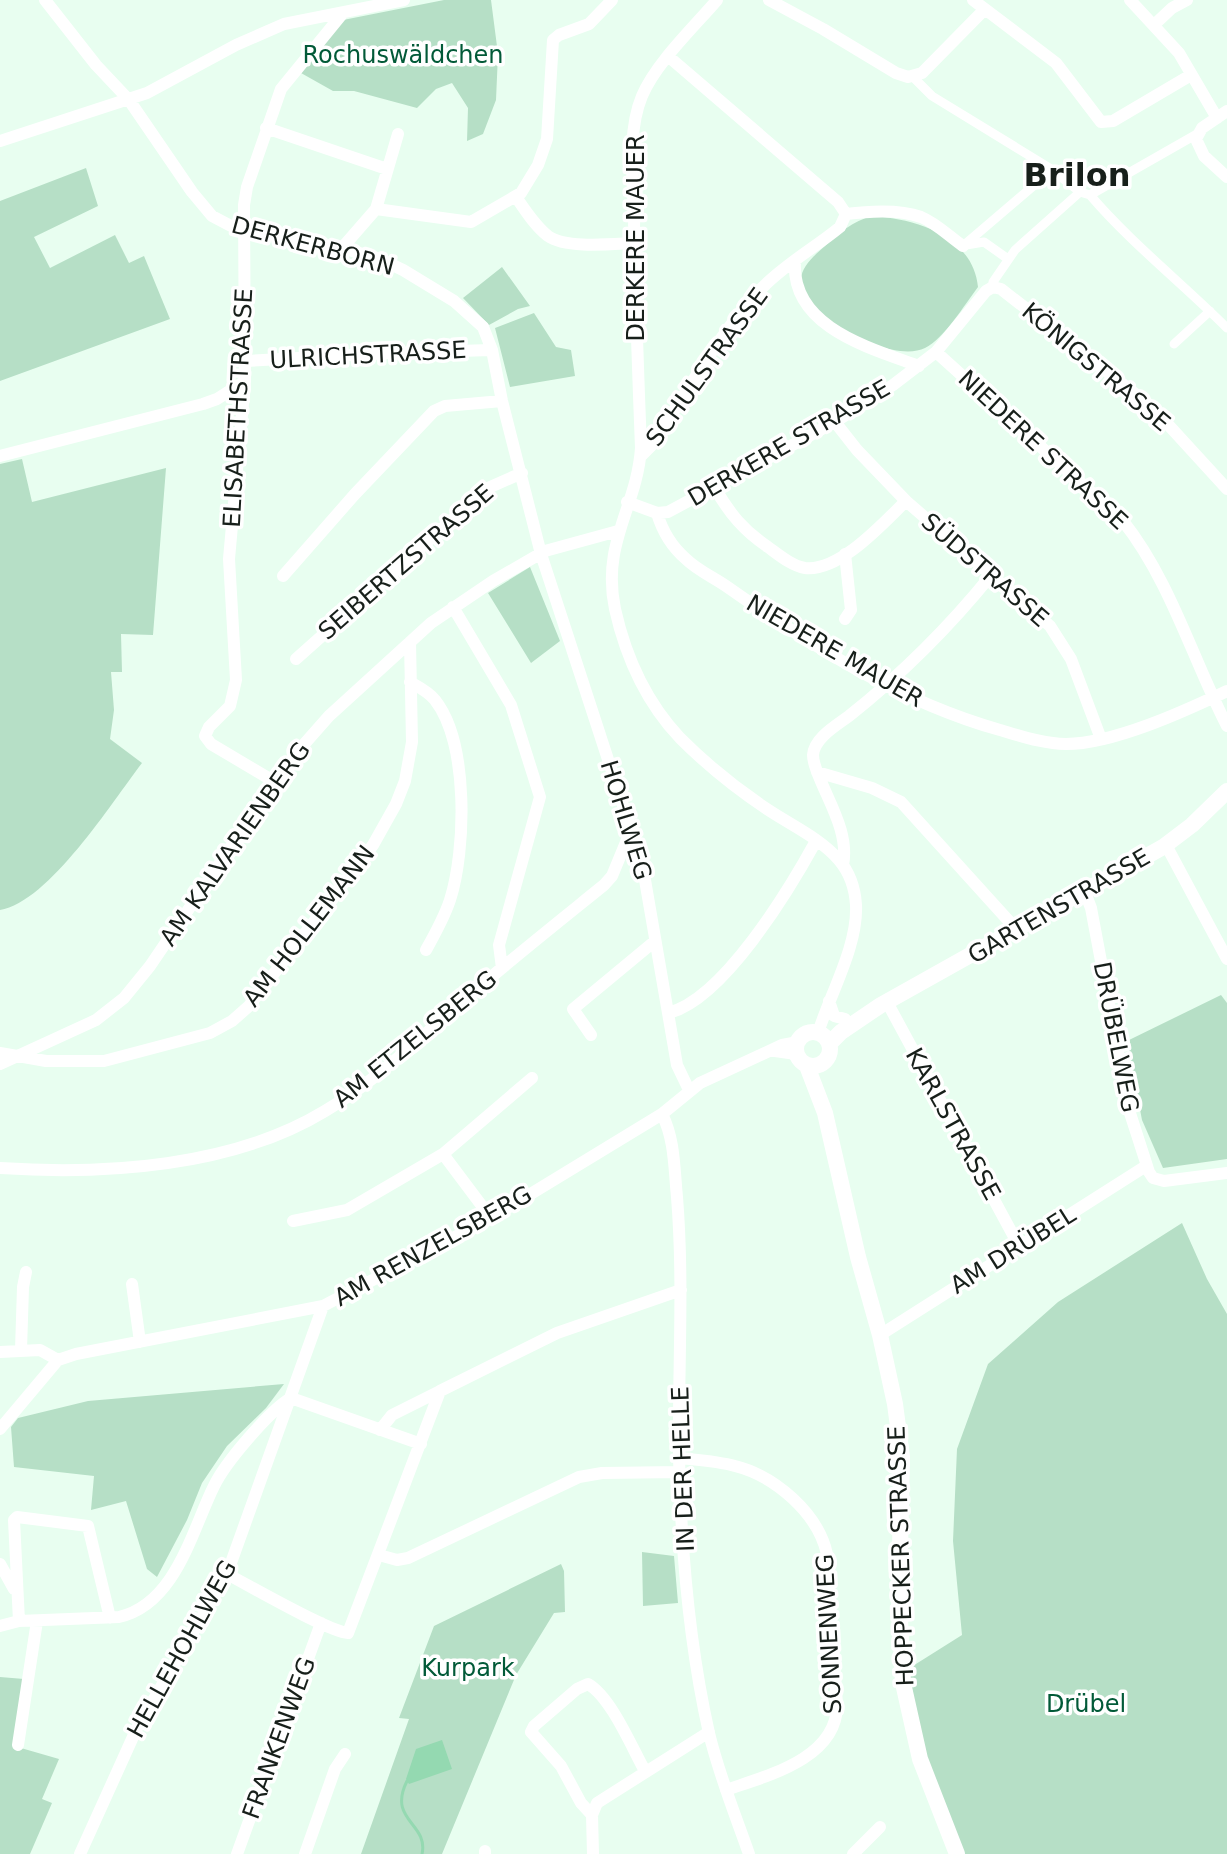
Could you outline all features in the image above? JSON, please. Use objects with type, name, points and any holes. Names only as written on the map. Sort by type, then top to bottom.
[{"type":"street","name":"DERKERBORN","points":[[45,0],[96,65],[129,100],[205,210],[224,223],[342,248],[390,264],[454,301],[477,320],[492,350],[541,554]]},
{"type":"street","points":[[0,141],[129,100],[284,24],[404,0]]},
{"type":"street","points":[[376,209],[471,222],[516,197],[532,177],[547,139],[553,40],[589,24],[612,0]]},
{"type":"street","name":"DERKERE MAUER","points":[[717,0],[645,90],[636,119],[633,160],[640,457],[618,531],[613,559],[613,592],[622,631],[640,683],[657,711],[682,740],[723,776],[816,841]]},
{"type":"street","points":[[769,0],[896,73],[913,77],[932,96],[1052,170],[1085,194],[1227,328]]},
{"type":"street","points":[[973,0],[1056,63],[1101,122],[1113,121],[1191,75]]},
{"type":"street","points":[[1130,0],[1179,53],[1191,75],[1222,114],[1197,134],[1197,146],[1227,177]]},
{"type":"street","points":[[1155,24],[1187,0]]},
{"type":"street","points":[[913,77],[922,73],[984,10]]},
{"type":"street","name":"ELISABETHSTRASSE","points":[[275,782],[211,744],[205,736],[209,727],[230,706],[235,689],[229,559],[245,381],[244,227],[247,187],[281,89],[343,13]]},
{"type":"street","points":[[669,57],[838,202],[846,214],[872,211],[917,216],[963,246],[984,242],[1008,259]]},
{"type":"street","points":[[266,128],[387,169]]},
{"type":"street","points":[[342,248],[376,209],[398,134]]},
{"type":"street","name":"DERKERE STRASSE","points":[[657,513],[668,512],[715,488],[835,422],[919,366],[936,352],[986,291],[993,287],[1008,259],[1085,194],[1197,134]]},
{"type":"street","points":[[963,246],[1052,170]]},
{"type":"street","points":[[516,197],[540,229],[553,239],[578,244],[634,243]]},
{"type":"street","name":"SCHULSTRASSE","points":[[640,457],[652,445],[740,315],[766,284],[840,227],[846,214]]},
{"type":"street","points":[[795,262],[797,286],[806,305],[816,316],[832,329],[919,366]]},
{"type":"street","name":"KÖNIGSTRASSE","points":[[993,287],[1001,289],[1152,407],[1227,489]]},
{"type":"street","points":[[1174,344],[1210,311]]},
{"type":"street","name":"ULRICHSTRASSE","points":[[245,361],[492,350]]},
{"type":"street","name":"NIEDERE STRASSE","points":[[936,352],[1123,521],[1152,565],[1227,726]]},
{"type":"street","points":[[0,456],[208,403],[245,381]]},
{"type":"street","points":[[283,576],[434,411],[445,406],[502,401]]},
{"type":"street","name":"SÜDSTRASSE","points":[[835,422],[906,501],[1042,618],[1062,643],[1077,671],[1101,739]]},
{"type":"street","name":"SEIBERTZSTRASSE","points":[[296,659],[342,618],[345,611],[351,609],[484,491],[522,473]]},
{"type":"street","points":[[715,488],[743,528],[795,564],[806,568],[820,566],[845,554],[865,540],[906,501]]},
{"type":"street","points":[[627,502],[657,513]]},
{"type":"street","name":"NIEDERE MAUER","points":[[657,513],[675,548],[692,565],[805,639],[887,686],[969,721],[1035,740],[1062,744],[1101,739],[1156,721],[1227,691]]},
{"type":"street","name":"AM KALVARIENBERG","points":[[0,1064],[96,1020],[124,998],[150,966],[275,782],[329,716],[410,642],[453,607],[541,554],[618,531]]},
{"type":"street","name":"HOHLWEG","points":[[541,554],[631,830],[648,897],[677,1065],[689,1090]]},
{"type":"street","points":[[845,554],[851,610],[845,619]]},
{"type":"street","points":[[843,865],[846,852],[844,838],[817,772],[813,754],[820,740],[887,686],[957,615],[992,574]]},
{"type":"street","points":[[453,607],[513,710],[540,797],[499,945],[502,968]]},
{"type":"street","name":"AM HOLLEMANN","points":[[0,1053],[80,1062],[104,1061],[210,1033],[232,1021],[249,1006],[373,845],[396,804],[411,751],[410,642]]},
{"type":"street","points":[[410,682],[432,696],[440,708],[454,746],[461,788],[461,831],[453,891],[426,950]]},
{"type":"street","points":[[817,772],[872,788],[901,802],[1016,929]]},
{"type":"street","name":"GARTENSTRASSE","points":[[823,1037],[845,1029],[1166,845],[1202,817],[1227,791]]},
{"type":"street","name":"AM ETZELSBERG","points":[[0,1168],[96,1170],[197,1157],[249,1145],[325,1112],[366,1083],[607,882],[631,830]]},
{"type":"street","points":[[662,1114],[700,1083],[772,1051],[800,1054],[816,1066],[825,1062],[830,1054],[823,1037],[829,1001],[851,942],[856,918],[854,888],[843,865],[816,841],[794,878],[725,975],[692,1004],[668,1013]]},
{"type":"street","points":[[1166,845],[1227,959]]},
{"type":"street","name":"DRÜBELWEG","points":[[1084,890],[1091,908],[1129,1110],[1146,1166],[1156,1180],[1227,1173]]},
{"type":"street","points":[[591,1035],[573,1009],[655,941]]},
{"type":"street","points":[[829,1001],[834,1016],[845,1019]]},
{"type":"street","name":"GARTENSTRASSE","points":[[823,1037],[865,1008],[884,1004]]},
{"type":"street","name":"KARLSTRASSE","points":[[884,1004],[1019,1246]]},
{"type":"street","points":[[800,1054],[804,1034],[823,1037]]},
{"type":"street","name":"HOPPECKER STRASSE","points":[[800,1054],[825,1113],[895,1404],[902,1457],[899,1597],[903,1683],[920,1759],[957,1854]]},
{"type":"street","name":"HOPPECKER STRASSE","points":[[825,1062],[825,1113]]},
{"type":"street","points":[[293,1221],[347,1210],[443,1154],[532,1078]]},
{"type":"street","name":"AM RENZELSBERG","points":[[0,1352],[40,1350],[58,1360],[323,1306],[491,1218],[662,1114]]},
{"type":"street","name":"IN DER HELLE","points":[[662,1114],[672,1137],[681,1290],[679,1458],[690,1613],[709,1732],[749,1854]]},
{"type":"street","points":[[443,1154],[491,1218]]},
{"type":"street","name":"AM DRÜBEL","points":[[880,1335],[1146,1166]]},
{"type":"street","points":[[21,1350],[26,1272]]},
{"type":"street","points":[[132,1284],[140,1342]]},
{"type":"street","points":[[380,1430],[392,1415],[557,1333],[681,1290]]},
{"type":"street","name":"HELLEHOHLWEG","points":[[80,1854],[137,1728],[227,1574],[323,1306]]},
{"type":"street","points":[[0,1429],[58,1360]]},
{"type":"street","points":[[227,1574],[321,1623],[343,1633],[350,1631],[440,1391]]},
{"type":"street","points":[[0,1626],[19,1621],[110,1618],[141,1608],[164,1585],[183,1557],[220,1476],[276,1409],[291,1398],[421,1444]]},
{"type":"street","name":"SONNENWEG","points":[[679,1458],[736,1466],[773,1483],[805,1513],[822,1539],[827,1554],[837,1705],[835,1724],[817,1747],[787,1768],[726,1790]]},
{"type":"street","points":[[379,1555],[397,1560],[408,1558],[579,1477],[602,1473],[680,1472]]},
{"type":"street","points":[[19,1621],[15,1518],[86,1524],[90,1528],[110,1618]]},
{"type":"street","points":[[0,1564],[17,1593]]},
{"type":"street","points":[[18,1745],[37,1621]]},
{"type":"street","name":"FRANKENWEG","points":[[237,1854],[321,1623]]},
{"type":"street","points":[[592,1815],[581,1803],[561,1766],[531,1732],[577,1689],[588,1684],[596,1690],[645,1771]]},
{"type":"street","points":[[593,1854],[592,1815],[599,1800],[709,1732]]},
{"type":"street","points":[[305,1854],[335,1769],[345,1754]]},
{"type":"street","points":[[853,1854],[880,1827]]},
{"type":"green space","name":"Rochuswäldchen","points":[[444,0],[491,0],[498,54],[496,100],[483,134],[467,141],[468,108],[452,83],[436,89],[417,108],[354,91],[333,91],[301,73],[338,21]]},
{"type":"green space","points":[[86,168],[98,206],[34,237],[50,268],[115,235],[129,263],[144,256],[170,319],[0,381],[0,201]]},
{"type":"green space","points":[[872,216],[907,221],[940,234],[966,255],[974,270],[978,287],[947,329],[925,348],[894,350],[855,336],[821,313],[802,286],[802,274],[812,259],[847,228]]},
{"type":"green space","points":[[502,267],[530,306],[489,325],[463,298]]},
{"type":"green space","points":[[534,313],[556,347],[571,350],[575,376],[510,387],[495,328]]},
{"type":"green space","points":[[22,459],[32,502],[166,468],[153,635],[121,634],[122,672],[111,672],[114,710],[110,739],[142,763],[97,825],[59,870],[19,903],[0,910],[0,464]]},
{"type":"green space","points":[[530,567],[560,641],[531,663],[488,593]]},
{"type":"green space","points":[[1221,995],[1227,1003],[1227,1159],[1163,1168],[1142,1120],[1127,1041]]},
{"type":"green space","name":"Drübel","points":[[1182,1223],[1207,1279],[1227,1314],[1227,1854],[964,1854],[926,1759],[908,1669],[962,1635],[953,1541],[957,1449],[988,1364],[1058,1302]]},
{"type":"green space","points":[[284,1384],[266,1408],[227,1446],[202,1483],[187,1520],[157,1577],[147,1569],[126,1501],[91,1510],[94,1476],[14,1467],[11,1427],[18,1418],[88,1401]]},
{"type":"green space","points":[[642,1552],[674,1556],[678,1603],[643,1606]]},
{"type":"green space","name":"Kurpark","points":[[561,1564],[564,1571],[565,1612],[554,1613],[516,1675],[442,1854],[361,1854],[409,1719],[399,1718],[434,1626]]},
{"type":"green space","points":[[0,1677],[24,1679],[14,1746],[59,1759],[42,1799],[52,1803],[30,1854],[0,1854]]},
{"type":"shaded area","points":[[442,1740],[452,1769],[409,1784],[406,1779],[416,1749]]},
{"type":"waterway","points":[[407,1781],[402,1805],[420,1835],[422,1854]]},
{"type":"district","name":"Brilon","points":[[1077,175]]}]
